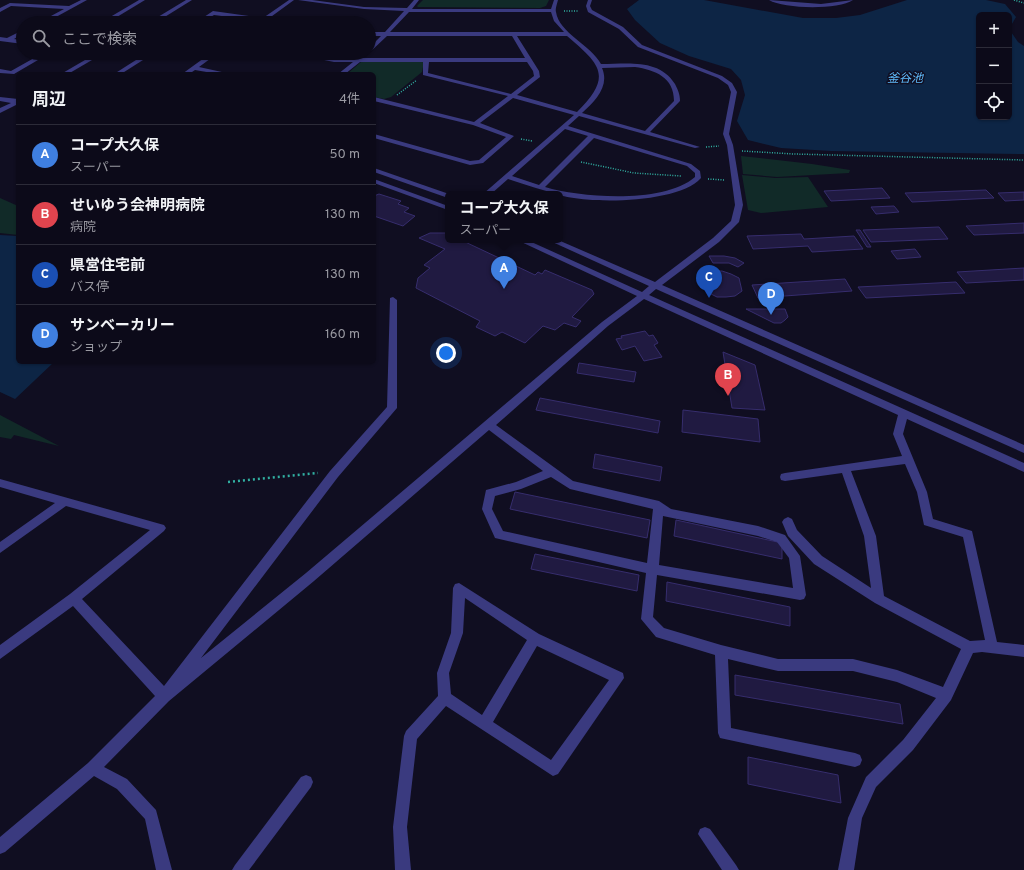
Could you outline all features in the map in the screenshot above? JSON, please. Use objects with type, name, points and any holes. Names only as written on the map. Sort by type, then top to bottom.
[{"type":"street","points":[[55,16],[85,0]]},
{"type":"street","points":[[115,16],[143,0]]},
{"type":"street","points":[[163,16],[190,0]]},
{"type":"street","points":[[268,16],[292,0]]},
{"type":"street","points":[[300,0],[358,7],[407,10],[553,11]]},
{"type":"street","points":[[376,44],[417,0]]},
{"type":"street","points":[[491,191],[590,103],[600,87],[602,78],[600,66],[594,56],[568,34],[558,22],[553,11],[556,0]]},
{"type":"street","points":[[0,847],[93,768],[164,696],[310,578],[605,324],[716,240],[735,222],[739,205],[731,148],[726,134],[734,92],[730,84],[720,77],[640,46],[621,28],[590,11],[588,6],[590,0]]},
{"type":"street","points":[[771,0],[816,6],[830,6],[851,0]]},
{"type":"street","points":[[0,10],[10,4],[70,8]]},
{"type":"street","points":[[208,16],[213,13],[231,16]]},
{"type":"street","points":[[376,34],[568,34]]},
{"type":"street","points":[[475,124],[514,96],[537,77],[536,71],[528,60],[514,34]]},
{"type":"street","points":[[8,40],[16,36]]},
{"type":"street","points":[[0,39],[16,41]]},
{"type":"street","points":[[376,59],[528,60]]},
{"type":"street","points":[[0,71],[12,73],[35,60]]},
{"type":"street","points":[[67,72],[87,60]]},
{"type":"street","points":[[120,72],[140,60]]},
{"type":"street","points":[[188,72],[206,60]]},
{"type":"street","points":[[343,72],[358,60]]},
{"type":"street","points":[[426,60],[425,74],[514,96],[698,147]]},
{"type":"street","points":[[600,66],[635,65],[653,68],[667,76],[678,93],[677,101],[646,132]]},
{"type":"street","points":[[194,68],[217,72]]},
{"type":"street","points":[[0,99],[16,102]]},
{"type":"street","points":[[376,100],[475,124],[511,136]]},
{"type":"street","points":[[2,109],[16,102]]},
{"type":"street","points":[[2,109],[16,110]]},
{"type":"street","points":[[563,193],[592,198],[644,195],[671,191],[690,185],[698,178],[698,172],[689,164],[564,127]]},
{"type":"street","points":[[376,137],[470,163],[481,162],[511,136]]},
{"type":"street","points":[[541,187],[570,160],[592,136]]},
{"type":"street","points":[[376,171],[445,195]]},
{"type":"street","points":[[508,177],[556,191]]},
{"type":"street","points":[[376,182],[445,207]]},
{"type":"street","points":[[527,243],[641,296],[904,412],[1024,468]]},
{"type":"street","points":[[559,243],[1024,449]]},
{"type":"street","points":[[164,696],[334,474],[392,408],[393,300]]},
{"type":"street","points":[[904,412],[898,434],[922,492],[928,522],[968,534],[992,646]]},
{"type":"street","points":[[489,425],[570,485],[659,506],[668,513],[758,531],[781,538],[794,556],[800,596],[652,569],[499,535],[488,509],[490,494],[517,486],[552,472]]},
{"type":"street","points":[[785,477],[908,459]]},
{"type":"street","points":[[845,468],[870,536],[879,599]]},
{"type":"street","points":[[0,483],[160,528],[74,598],[0,653]]},
{"type":"street","points":[[0,548],[65,501]]},
{"type":"street","points":[[659,506],[646,618],[660,633],[721,651],[778,665],[854,665],[897,676],[946,695]]},
{"type":"street","points":[[788,522],[792,533],[818,560],[879,599],[953,637],[969,648],[992,646],[1024,651]]},
{"type":"street","points":[[403,870],[400,827],[411,736],[444,698],[443,673],[457,633],[459,588],[535,638],[618,678],[554,769],[444,698]]},
{"type":"street","points":[[74,598],[164,696]]},
{"type":"street","points":[[484,724],[535,638]]},
{"type":"street","points":[[846,870],[855,818],[871,782],[908,745],[946,695],[969,648]]},
{"type":"street","points":[[721,651],[725,733],[855,760]]},
{"type":"street","points":[[93,768],[122,784],[151,815],[164,870]]},
{"type":"street","points":[[240,870],[306,782]]},
{"type":"street","points":[[705,834],[731,870]]},
{"type":"path","points":[[1014,0],[1024,3]]},
{"type":"path","points":[[553,11],[590,11]]},
{"type":"path","points":[[386,102],[425,74]]},
{"type":"path","points":[[511,136],[544,145]]},
{"type":"path","points":[[698,147],[731,148],[794,154],[1024,160]]},
{"type":"path","points":[[570,160],[634,173]]},
{"type":"path","points":[[228,482],[274,479],[312,473],[334,474]]},
{"type":"green space","points":[[423,0],[549,0],[546,6],[540,8],[418,7],[417,6]]},
{"type":"green space","points":[[361,62],[424,62],[422,72],[391,97],[384,99],[376,97],[376,72],[349,72]]},
{"type":"green space","points":[[741,156],[850,170],[849,173],[777,177],[743,174]]},
{"type":"green space","points":[[742,175],[775,178],[808,177],[828,207],[761,213],[748,210]]},
{"type":"green space","points":[[0,198],[16,205],[16,235],[0,233]]},
{"type":"green space","points":[[0,415],[59,446],[14,435],[11,439],[0,437]]},
{"type":"water","name":"釜谷池","points":[[639,0],[704,0],[803,18],[836,18],[860,15],[907,0],[986,0],[1005,4],[1012,12],[976,12],[976,120],[1012,120],[1012,33],[1018,42],[1024,46],[1024,154],[831,151],[781,148],[748,140],[737,121],[745,95],[741,80],[731,69],[689,56],[660,43],[635,20],[627,9]]},
{"type":"water","name":"釜谷池","points":[[1012,12],[1016,17],[1012,24]]},
{"type":"water","points":[[0,235],[16,236],[16,364],[52,364],[15,399],[0,392]]},
{"type":"building","points":[[882,188],[890,198],[831,201],[824,191]]},
{"type":"building","points":[[986,190],[994,198],[912,202],[905,193]]},
{"type":"building","points":[[1024,192],[1024,200],[1005,201],[998,193]]},
{"type":"building","points":[[379,194],[401,201],[398,204],[409,208],[404,212],[415,216],[403,226],[376,217],[376,195]]},
{"type":"building","points":[[894,206],[899,212],[876,214],[871,207]]},
{"type":"building","points":[[1024,223],[1024,233],[974,235],[966,226]]},
{"type":"building","points":[[939,227],[948,239],[871,242],[863,230]]},
{"type":"building","points":[[856,230],[860,230],[871,247],[867,247]]},
{"type":"building","points":[[430,233],[445,233],[445,243],[467,243],[535,275],[538,272],[542,274],[545,270],[592,290],[594,294],[572,317],[581,321],[576,327],[564,323],[555,330],[543,326],[525,343],[502,332],[495,336],[476,327],[480,321],[416,288],[418,278],[430,268],[424,265],[445,249],[419,238]]},
{"type":"building","points":[[801,234],[804,239],[854,236],[863,249],[812,252],[808,246],[753,249],[747,236]]},
{"type":"building","points":[[915,249],[921,257],[897,259],[891,251]]},
{"type":"building","points":[[709,256],[735,258],[744,263],[738,267],[729,263],[713,263]]},
{"type":"building","points":[[1024,268],[1024,280],[966,283],[957,272]]},
{"type":"building","points":[[711,271],[722,271],[739,278],[742,291],[735,296],[726,297],[717,297],[711,294],[704,289],[700,279]]},
{"type":"building","points":[[845,279],[852,291],[758,298],[752,285]]},
{"type":"building","points":[[956,282],[965,293],[866,298],[858,287]]},
{"type":"building","points":[[746,309],[785,309],[788,317],[781,323],[774,323]]},
{"type":"building","points":[[645,331],[649,336],[653,335],[658,343],[654,345],[662,357],[644,361],[635,346],[622,350],[616,339],[622,338],[621,336]]},
{"type":"building","points":[[723,352],[755,365],[765,410],[732,408]]},
{"type":"building","points":[[579,363],[636,372],[634,382],[577,373]]},
{"type":"building","points":[[540,398],[660,421],[658,433],[536,410]]},
{"type":"building","points":[[683,410],[758,419],[760,442],[682,432]]},
{"type":"building","points":[[595,454],[662,467],[660,481],[593,468]]},
{"type":"building","points":[[515,492],[650,520],[647,538],[510,509]]},
{"type":"building","points":[[676,520],[782,543],[782,559],[674,536]]},
{"type":"building","points":[[535,554],[639,575],[637,591],[531,569]]},
{"type":"building","points":[[667,582],[790,607],[790,626],[666,601]]},
{"type":"building","points":[[735,675],[900,704],[903,724],[735,695]]},
{"type":"building","points":[[748,757],[838,775],[841,803],[748,784]]},
{"type":"place","name":"コープ大久保","points":[[504,289]]},
{"type":"place","name":"県営住宅前","points":[[709,298]]},
{"type":"place","name":"サンベーカリー","points":[[771,315]]},
{"type":"place","name":"せいゆう会神明病院","points":[[728,396]]}]
